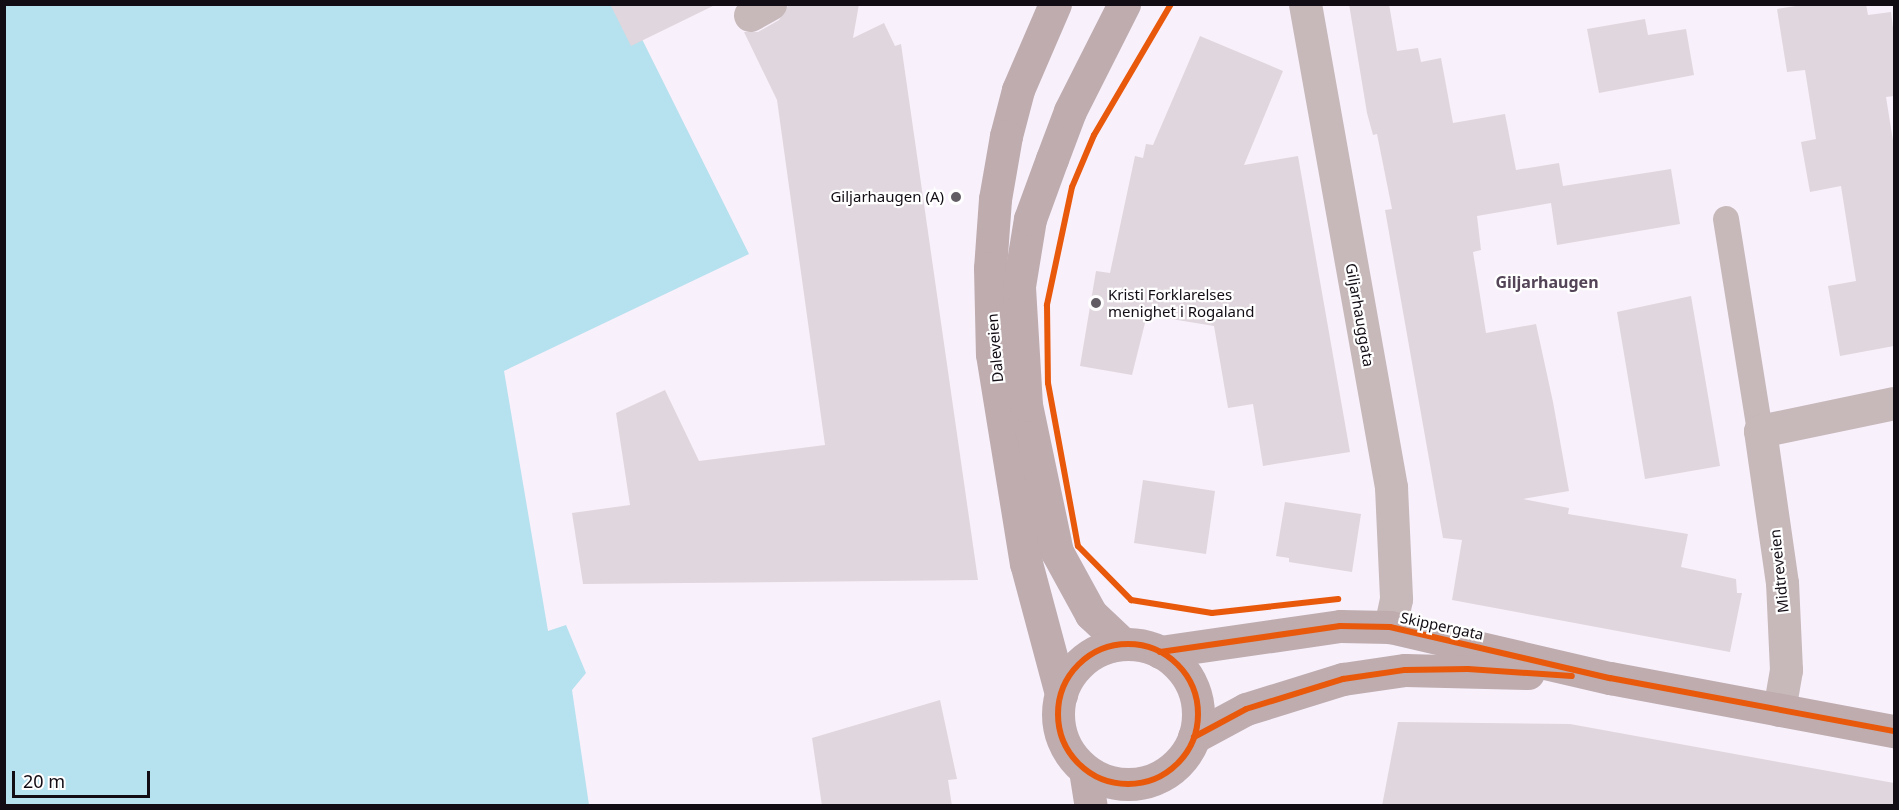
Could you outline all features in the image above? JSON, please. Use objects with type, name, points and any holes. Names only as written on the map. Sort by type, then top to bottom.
[{"type":"main road","name":"Daleveien","points":[[1054,4],[1018,90],[1006,136],[995,200],[990,268],[992,354],[1026,563],[1061,694]]},
{"type":"main road","name":"Daleveien","points":[[1123,644],[1091,614],[1056,552],[1026,405],[1019,286],[1030,219],[1070,111],[1124,4]]},
{"type":"main road","name":"Skippergata","points":[[1160,652],[1340,626],[1390,627],[1610,678],[1894,731]]},
{"type":"main road","points":[[1091,806],[1085,770],[1062,735],[1058,711],[1061,694],[1070,675],[1084,660],[1102,649],[1123,644],[1160,652],[1189,679],[1196,698],[1194,737],[1175,766],[1162,806]]},
{"type":"main road","name":"Skippergata","points":[[1194,737],[1246,709],[1284,694],[1343,679],[1405,670],[1468,669],[1610,678]]},
{"type":"main road","points":[[1085,770],[1107,780],[1131,784],[1155,779],[1175,766]]},
{"type":"street","name":"Giljarhauggata","points":[[1305,4],[1391,487],[1396,599],[1390,627]]},
{"type":"street","points":[[1760,431],[1894,403]]},
{"type":"street","name":"Midtreveien","points":[[1760,431],[1782,583],[1786,670],[1779,710]]},
{"type":"lane","name":"Midtreveien","points":[[1726,219],[1760,431]]},
{"type":"water","points":[[5,5],[625,5],[749,254],[504,371],[548,631],[566,625],[586,673],[572,690],[589,805],[5,806]]},
{"type":"building","points":[[610,4],[717,4],[631,46]]},
{"type":"building","points":[[789,4],[859,4],[853,38],[884,23],[895,46],[901,44],[978,580],[583,584],[572,513],[630,505],[616,413],[665,390],[699,461],[825,445],[777,100],[744,32],[758,32],[779,20]]},
{"type":"building","points":[[1349,4],[1389,4],[1397,51],[1418,48],[1421,62],[1441,58],[1453,123],[1505,114],[1516,170],[1559,163],[1563,186],[1671,169],[1680,224],[1557,245],[1551,203],[1477,216],[1481,250],[1473,252],[1486,333],[1536,324],[1553,402],[1569,491],[1523,499],[1569,508],[1568,514],[1688,534],[1681,567],[1736,579],[1737,593],[1742,593],[1730,652],[1452,600],[1462,540],[1443,538],[1385,210],[1392,209],[1377,134],[1373,135],[1367,113]]},
{"type":"building","points":[[1809,4],[1866,4],[1868,15],[1891,12],[1894,36],[1894,96],[1886,97],[1894,147],[1894,346],[1840,356],[1828,286],[1856,281],[1841,186],[1810,192],[1801,142],[1816,139],[1805,70],[1787,72],[1777,9]]},
{"type":"building","points":[[1645,19],[1648,35],[1686,29],[1694,75],[1599,93],[1587,29]]},
{"type":"building","points":[[1200,36],[1283,71],[1244,165],[1298,156],[1350,452],[1263,466],[1253,404],[1228,408],[1214,326],[1147,315],[1132,375],[1080,366],[1096,271],[1110,273],[1135,156],[1143,158],[1146,144],[1153,145]]},
{"type":"building","points":[[1691,296],[1720,466],[1645,479],[1617,312]]},
{"type":"building","points":[[1143,480],[1215,491],[1206,554],[1134,543]]},
{"type":"building","points":[[1285,502],[1361,514],[1352,572],[1289,562],[1289,558],[1276,556]]},
{"type":"building","points":[[940,700],[957,779],[948,780],[952,806],[822,806],[812,738]]},
{"type":"building","points":[[1398,722],[1570,724],[1894,783],[1894,806],[1382,806]]},
{"type":"cycle path","points":[[1171,4],[1094,135],[1072,187],[1047,305],[1048,383],[1078,546],[1131,600],[1212,613],[1338,599]]},
{"type":"cycle path","points":[[1160,652],[1340,626],[1390,627],[1610,678],[1894,731]]},
{"type":"cycle path","points":[[1128,644],[1155,650],[1167,656],[1177,665],[1186,675],[1192,687],[1198,714],[1192,741],[1186,753],[1177,763],[1167,772],[1155,778],[1128,784],[1101,778],[1089,772],[1079,763],[1070,753],[1064,741],[1058,714],[1064,687],[1070,675],[1079,665],[1089,656],[1101,650],[1128,644]]},
{"type":"cycle path","points":[[1194,737],[1246,709],[1343,679],[1405,670],[1468,669],[1572,676]]},
{"type":"place","name":"Giljarhaugen (A)","points":[[956,197]]},
{"type":"place","name":"Kristi Forklarelses menighet i Rogaland","points":[[1096,303]]},
{"type":"district","name":"Giljarhaugen","points":[[1547,282]]}]
